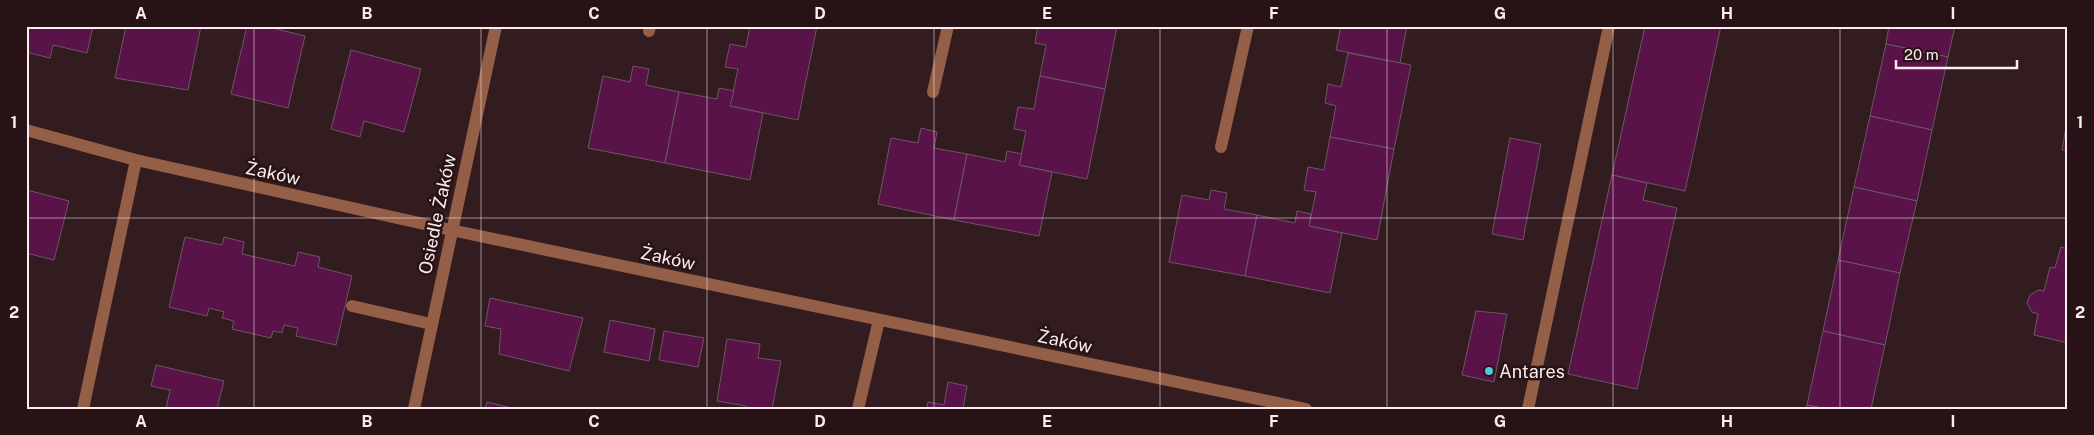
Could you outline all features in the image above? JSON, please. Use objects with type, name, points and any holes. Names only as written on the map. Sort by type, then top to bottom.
[{"type":"street","name":"Osiedle Żaków","points":[[414,409],[496,26]]},
{"type":"street","points":[[933,92],[948,26]]},
{"type":"street","points":[[1221,147],[1248,26]]},
{"type":"street","points":[[1528,409],[1609,26]]},
{"type":"street","name":"Żaków","points":[[26,130],[136,160],[451,230],[1306,409]]},
{"type":"street","points":[[82,409],[136,160]]},
{"type":"street","points":[[352,306],[431,324]]},
{"type":"street","points":[[858,409],[878,320]]},
{"type":"building","points":[[26,26],[93,26],[87,53],[53,45],[50,58],[26,52]]},
{"type":"building","points":[[126,26],[201,26],[188,90],[115,78]]},
{"type":"building","points":[[247,26],[265,26],[305,36],[288,108],[231,94]]},
{"type":"building","points":[[750,26],[817,26],[798,120],[730,106],[738,69],[725,67],[730,44],[746,47]]},
{"type":"building","points":[[1038,26],[1117,26],[1105,89],[1040,76],[1046,45],[1035,43]]},
{"type":"building","points":[[1341,26],[1407,26],[1400,63],[1336,50]]},
{"type":"building","points":[[1645,26],[1721,26],[1685,191],[1612,175]]},
{"type":"building","points":[[1889,26],[1955,26],[1948,57],[1886,44]]},
{"type":"building","points":[[1886,44],[1948,57],[1932,130],[1870,116]]},
{"type":"building","points":[[351,50],[421,69],[404,132],[364,121],[360,137],[331,129]]},
{"type":"building","points":[[1348,53],[1411,65],[1394,149],[1330,137],[1336,106],[1325,103],[1328,84],[1341,87]]},
{"type":"building","points":[[633,66],[649,69],[646,85],[679,92],[665,163],[588,148],[603,76],[630,82]]},
{"type":"building","points":[[1040,76],[1105,89],[1087,179],[1019,165],[1026,131],[1014,129],[1018,107],[1034,109]]},
{"type":"building","points":[[719,88],[734,91],[730,106],[763,113],[750,180],[665,163],[679,92],[717,99]]},
{"type":"building","points":[[1870,116],[1932,130],[1917,201],[1854,187]]},
{"type":"building","points":[[2068,116],[2068,151],[2062,150]]},
{"type":"building","points":[[921,128],[937,132],[934,148],[967,154],[954,220],[878,204],[891,138],[918,143]]},
{"type":"building","points":[[1330,137],[1394,149],[1377,240],[1309,226],[1316,192],[1304,190],[1308,167],[1324,170]]},
{"type":"building","points":[[1510,138],[1541,144],[1523,240],[1492,234]]},
{"type":"building","points":[[1007,151],[1022,154],[1019,165],[1052,172],[1039,236],[954,220],[967,154],[1005,162]]},
{"type":"building","points":[[1612,175],[1647,183],[1643,200],[1677,208],[1637,389],[1568,374]]},
{"type":"building","points":[[26,182],[29,183],[27,190],[69,201],[54,260],[26,253]]},
{"type":"building","points":[[1854,187],[1917,201],[1900,273],[1838,260]]},
{"type":"building","points":[[1211,190],[1227,193],[1224,209],[1257,215],[1245,276],[1169,262],[1182,195],[1209,200]]},
{"type":"building","points":[[1297,211],[1311,214],[1309,226],[1342,233],[1330,293],[1245,276],[1257,215],[1295,223]]},
{"type":"building","points":[[185,237],[222,245],[224,237],[244,242],[242,254],[295,266],[298,252],[320,257],[318,267],[352,276],[336,345],[296,336],[298,328],[284,325],[282,333],[273,331],[271,338],[232,329],[234,321],[222,318],[224,312],[209,308],[207,316],[169,307]]},
{"type":"building","points":[[2061,247],[2068,249],[2068,343],[2034,335],[2038,314],[2032,312],[2027,303],[2030,295],[2038,290],[2044,291],[2050,267],[2055,268]]},
{"type":"building","points":[[1838,260],[1900,273],[1885,345],[1823,331]]},
{"type":"building","points":[[490,298],[583,318],[569,371],[499,354],[501,329],[485,326]]},
{"type":"building","points":[[1476,311],[1507,314],[1494,382],[1462,375]]},
{"type":"building","points":[[610,320],[655,329],[649,361],[604,352]]},
{"type":"building","points":[[664,331],[704,338],[698,367],[659,360]]},
{"type":"building","points":[[1823,331],[1885,345],[1871,409],[1827,409],[1807,405]]},
{"type":"building","points":[[727,339],[760,344],[758,358],[781,361],[772,409],[746,409],[746,406],[717,401]]},
{"type":"building","points":[[156,365],[224,381],[217,409],[166,409],[170,390],[151,386]]},
{"type":"building","points":[[948,382],[967,386],[963,409],[927,409],[928,402],[944,405]]},
{"type":"building","points":[[487,402],[516,409],[485,409]]},
{"type":"building","points":[[1807,405],[1827,409],[1806,409]]},
{"type":"place","name":"Antares","points":[[1489,371]]}]
